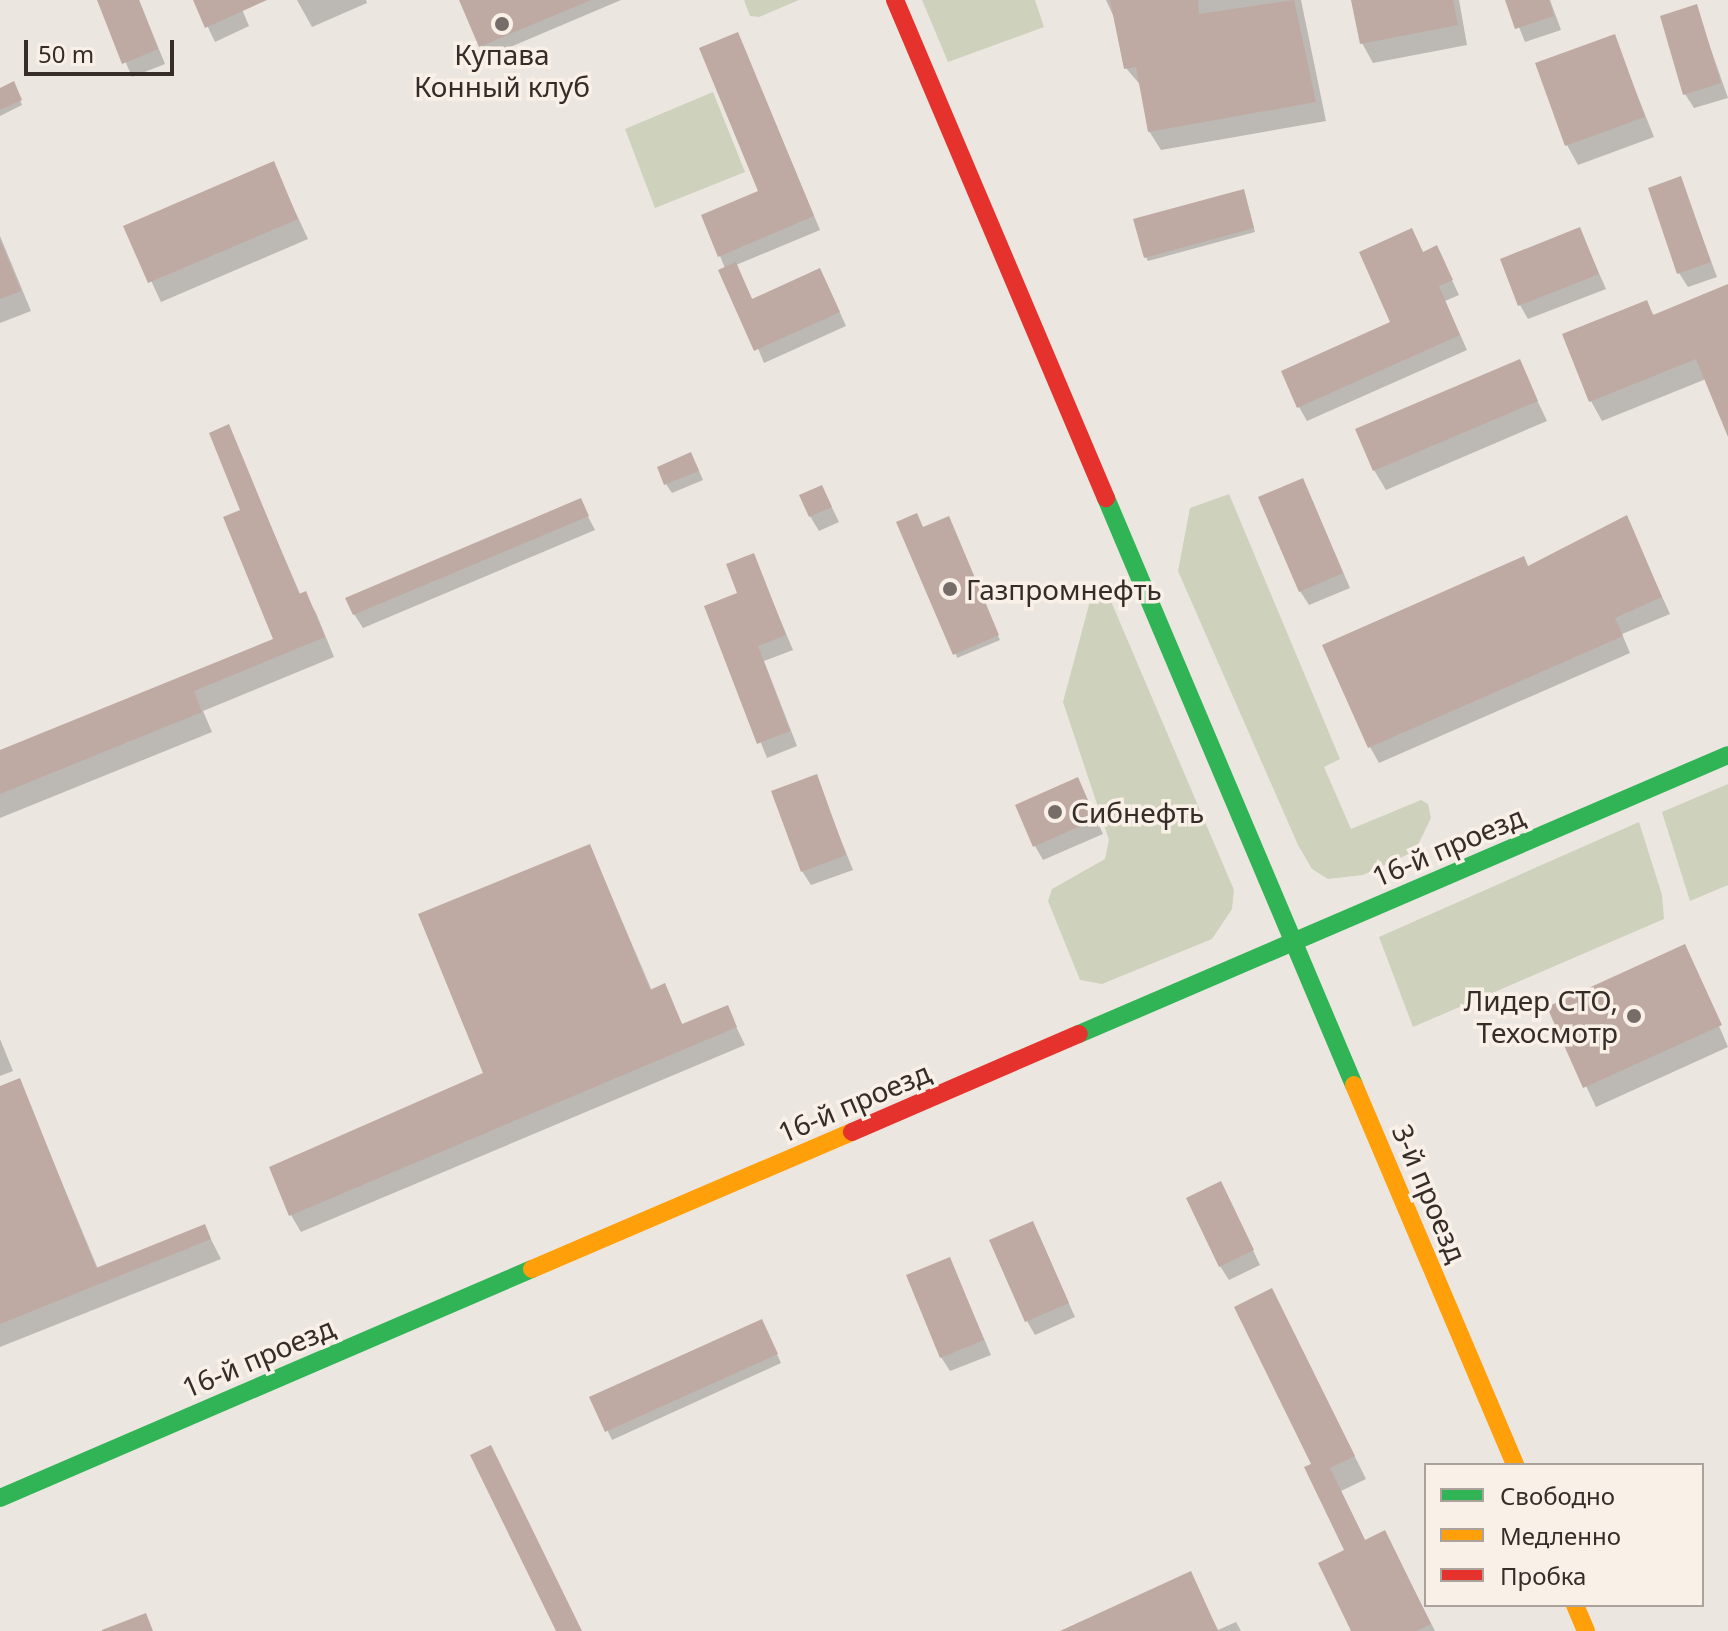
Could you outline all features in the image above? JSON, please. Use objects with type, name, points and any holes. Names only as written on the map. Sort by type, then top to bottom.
[{"type":"street","name":"3-й проезд","points":[[895,0],[1514,1463]]},
{"type":"street","name":"16-й проезд","points":[[0,1498],[1728,755]]},
{"type":"street","points":[[1576,1607],[1586,1631]]},
{"type":"green space","points":[[744,0],[799,0],[759,17],[750,16]]},
{"type":"green space","points":[[922,0],[1035,0],[1044,27],[948,62]]},
{"type":"green space","points":[[713,92],[745,172],[655,208],[625,129]]},
{"type":"green space","points":[[1229,494],[1340,759],[1324,767],[1351,829],[1421,800],[1428,804],[1431,818],[1415,851],[1363,875],[1328,879],[1312,869],[1298,845],[1178,571],[1190,508]]},
{"type":"green space","points":[[1110,599],[1234,890],[1232,909],[1212,939],[1102,984],[1080,980],[1048,901],[1052,889],[1105,859],[1109,840],[1063,702],[1090,601]]},
{"type":"green space","points":[[1728,784],[1728,885],[1690,901],[1662,812]]},
{"type":"green space","points":[[1639,822],[1662,895],[1664,919],[1413,1027],[1379,937]]},
{"type":"building","points":[[97,0],[139,0],[158,49],[122,64]]},
{"type":"building","points":[[193,0],[267,0],[205,28]]},
{"type":"building","name":"Купава Конный клуб","points":[[459,0],[591,0],[479,47]]},
{"type":"building","points":[[1110,0],[1198,0],[1199,14],[1294,0],[1316,102],[1148,132],[1136,67],[1124,69]]},
{"type":"building","points":[[1351,0],[1453,0],[1458,25],[1360,44]]},
{"type":"building","points":[[1505,0],[1549,0],[1554,16],[1515,29]]},
{"type":"building","points":[[1697,4],[1721,83],[1683,95],[1660,16]]},
{"type":"building","points":[[738,32],[814,216],[718,257],[701,215],[758,191],[699,48]]},
{"type":"building","points":[[1615,34],[1645,117],[1565,146],[1535,63]]},
{"type":"building","points":[[14,81],[22,100],[0,110],[0,88]]},
{"type":"building","points":[[274,161],[298,219],[148,283],[123,226]]},
{"type":"building","points":[[1681,176],[1711,262],[1677,274],[1648,188]]},
{"type":"building","points":[[1244,189],[1254,228],[1144,258],[1133,219]]},
{"type":"building","points":[[1580,227],[1599,274],[1518,306],[1500,259]]},
{"type":"building","points":[[1412,228],[1423,252],[1437,245],[1453,280],[1439,286],[1460,335],[1297,408],[1281,371],[1390,322],[1359,252]]},
{"type":"building","points":[[0,240],[21,291],[0,299]]},
{"type":"building","points":[[736,262],[752,299],[820,268],[840,312],[754,351],[718,270]]},
{"type":"building","points":[[1728,284],[1728,437],[1696,359],[1589,402],[1562,334],[1647,300],[1653,315]]},
{"type":"building","points":[[1520,359],[1538,401],[1373,471],[1355,429]]},
{"type":"building","points":[[229,424],[299,594],[306,591],[325,637],[194,691],[202,712],[0,794],[0,750],[273,639],[223,517],[240,510],[209,433]]},
{"type":"building","points":[[691,452],[699,471],[664,485],[657,467]]},
{"type":"building","points":[[1303,478],[1343,573],[1299,592],[1258,497]]},
{"type":"building","points":[[822,485],[832,507],[809,517],[799,495]]},
{"type":"building","points":[[581,498],[589,516],[353,615],[345,598]]},
{"type":"building","points":[[917,513],[923,527],[949,516],[999,635],[953,655],[896,522]]},
{"type":"building","points":[[1627,515],[1662,597],[1615,618],[1623,636],[1368,748],[1322,645],[1524,556],[1528,566]]},
{"type":"building","points":[[754,553],[786,635],[758,646],[790,731],[757,744],[704,606],[737,593],[726,564]]},
{"type":"building","points":[[817,774],[846,855],[801,872],[771,791]]},
{"type":"building","name":"Сибнефть","points":[[1078,777],[1096,819],[1033,847],[1015,805]]},
{"type":"building","points":[[590,844],[650,990],[665,983],[682,1024],[728,1005],[737,1027],[289,1216],[269,1167],[483,1073],[418,914]]},
{"type":"building","name":"Лидер СТО, Техосмотр","points":[[1685,944],[1722,1025],[1583,1088],[1547,1007]]},
{"type":"building","points":[[20,1078],[96,1268],[205,1224],[211,1239],[0,1324],[0,1086]]},
{"type":"building","points":[[1221,1181],[1254,1250],[1219,1267],[1186,1198]]},
{"type":"building","points":[[1033,1221],[1069,1303],[1025,1322],[989,1240]]},
{"type":"building","points":[[950,1257],[984,1340],[940,1358],[906,1275]]},
{"type":"building","points":[[1272,1288],[1355,1456],[1330,1468],[1365,1540],[1385,1530],[1431,1624],[1416,1631],[1351,1631],[1318,1563],[1344,1550],[1304,1467],[1311,1464],[1234,1307]]},
{"type":"building","points":[[762,1319],[778,1354],[605,1432],[589,1397]]},
{"type":"building","points":[[491,1445],[582,1631],[556,1631],[470,1455]]},
{"type":"building","points":[[1191,1571],[1218,1631],[1060,1631]]},
{"type":"building","points":[[146,1613],[153,1631],[102,1631],[102,1630]]},
{"type":"traffic: fast","points":[[1106,498],[1354,1085]]},
{"type":"traffic: fast","points":[[1079,1034],[1728,755]]},
{"type":"traffic: fast","points":[[0,1498],[532,1269]]},
{"type":"traffic: slow","points":[[1354,1085],[1514,1463]]},
{"type":"traffic: slow","points":[[532,1269],[852,1132]]},
{"type":"traffic: slow","points":[[1576,1607],[1586,1631]]},
{"type":"traffic: jam","points":[[895,0],[1106,498]]},
{"type":"traffic: jam","points":[[852,1132],[1079,1034]]},
{"type":"place","name":"Купава Конный клуб","points":[[502,24]]},
{"type":"place","name":"Газпромнефть","points":[[950,589]]},
{"type":"place","name":"Сибнефть","points":[[1055,812]]},
{"type":"place","name":"Лидер СТО, Техосмотр","points":[[1634,1016]]}]
